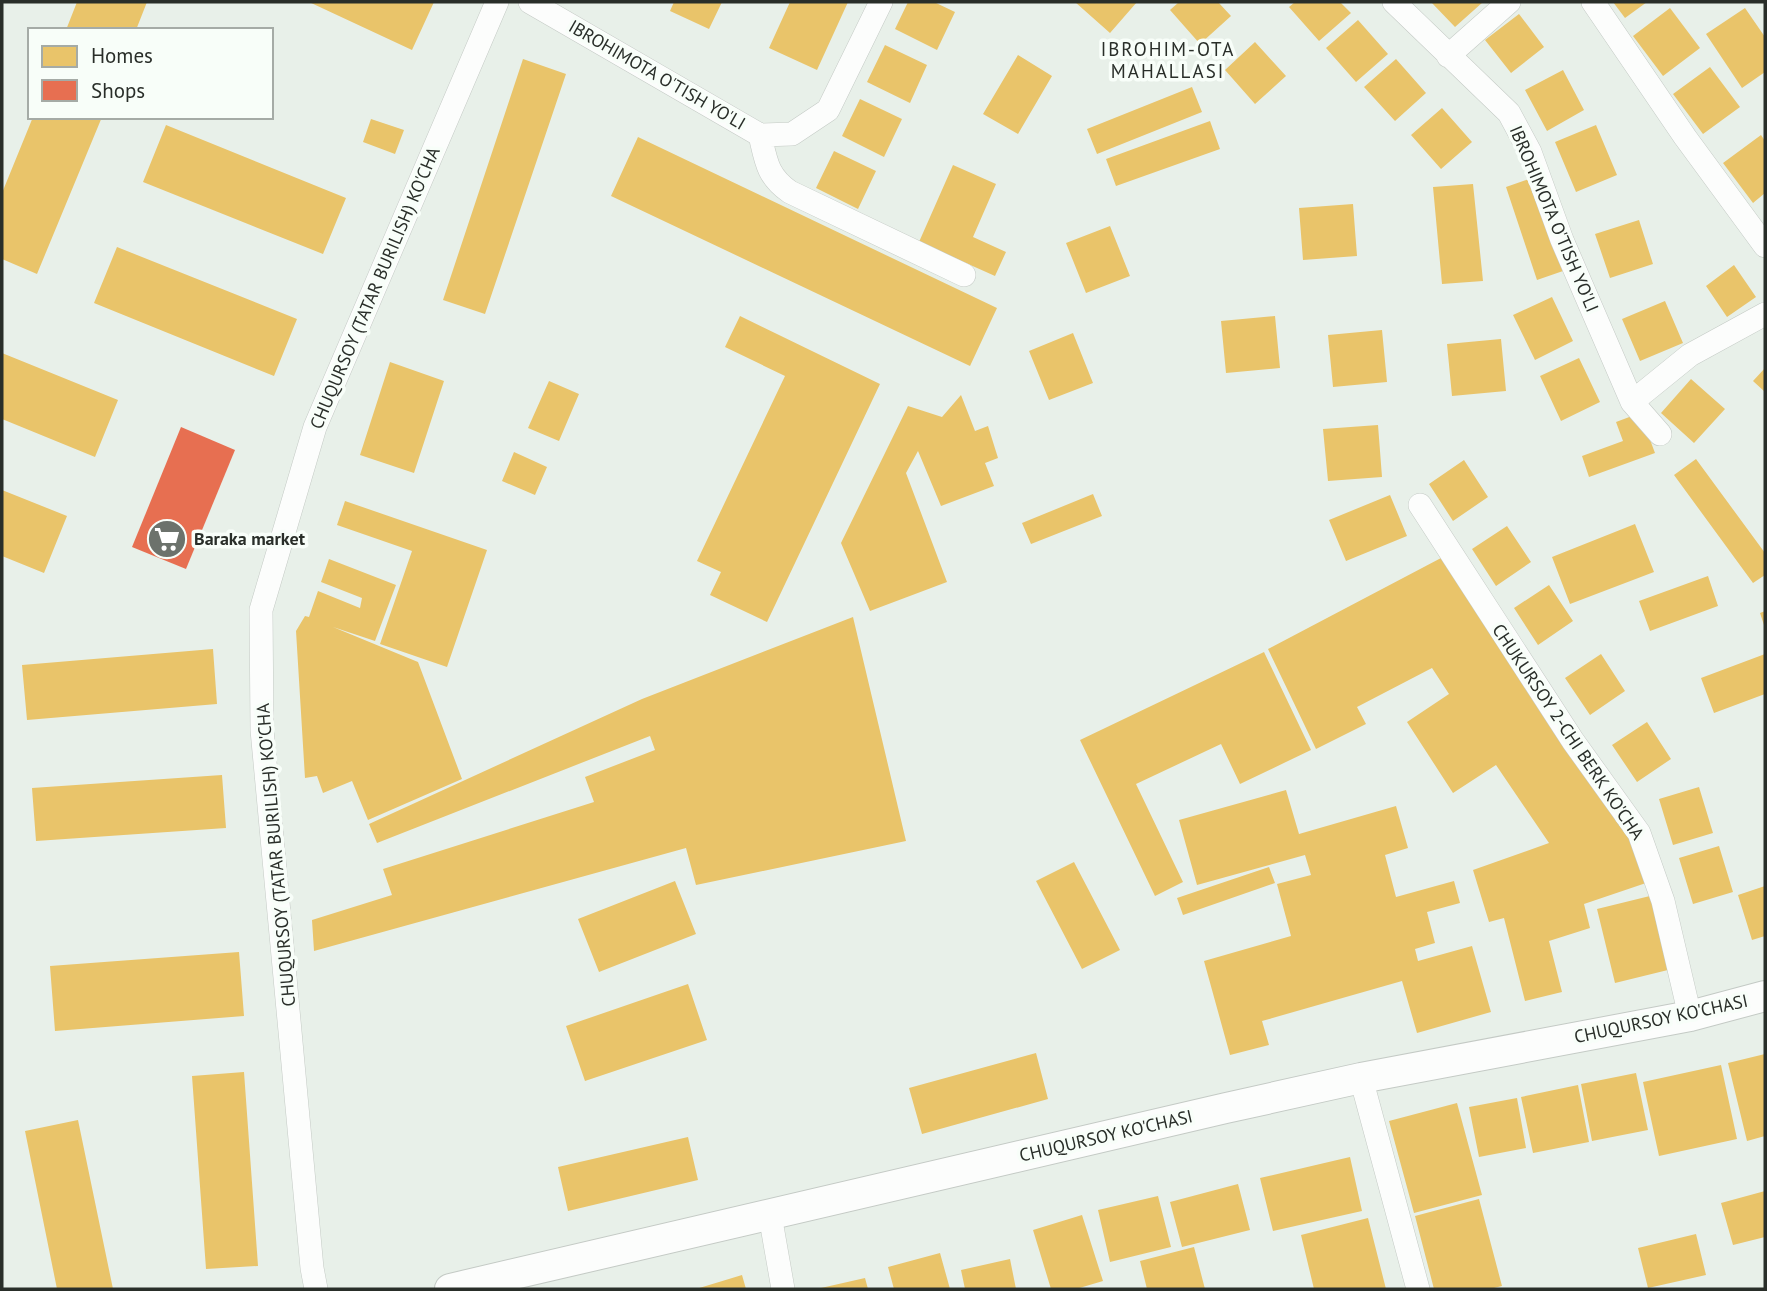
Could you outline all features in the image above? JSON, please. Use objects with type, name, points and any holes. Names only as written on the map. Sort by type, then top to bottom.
[{"type":"street","name":"CHUQURSOY (TATAR BURILISH) KO'CHA","points":[[316,1289],[262,730],[261,610],[315,427],[497,2]]},
{"type":"street","name":"IBROHIMOTA O'TISH YO'LI","points":[[530,2],[760,135],[792,134],[828,110],[881,2]]},
{"type":"street","name":"IBROHIMOTA O'TISH YO'LI","points":[[1394,2],[1509,113],[1530,152],[1562,240],[1632,402],[1660,433]]},
{"type":"street","points":[[1448,56],[1509,2]]},
{"type":"street","points":[[1593,2],[1685,137],[1765,246]]},
{"type":"street","points":[[760,135],[768,170],[780,185],[790,192],[964,275]]},
{"type":"street","points":[[1632,402],[1690,355],[1765,314]]},
{"type":"street","name":"CHUKURSOY 2-CHI BERK KO'CHA","points":[[1420,505],[1573,741],[1639,833],[1663,901],[1690,1016]]},
{"type":"street","name":"CHUQURSOY KO'CHASI","points":[[450,1289],[1361,1078],[1690,1016],[1765,996]]},
{"type":"street","points":[[1361,1078],[1418,1289]]},
{"type":"street","points":[[769,1215],[783,1289]]},
{"type":"building: Homes","points":[[77,2],[147,2],[137,28],[67,28]]},
{"type":"building: Homes","points":[[309,2],[434,2],[412,50]]},
{"type":"building: Homes","points":[[674,2],[722,2],[709,29],[670,11]]},
{"type":"building: Homes","points":[[790,2],[848,2],[817,70],[769,48]]},
{"type":"building: Homes","points":[[908,2],[934,2],[955,12],[937,50],[895,29]]},
{"type":"building: Homes","points":[[1075,2],[1137,2],[1110,33]]},
{"type":"building: Homes","points":[[1179,2],[1218,2],[1231,16],[1200,44],[1170,10]]},
{"type":"building: Homes","points":[[1295,2],[1340,2],[1351,13],[1319,41],[1289,7]]},
{"type":"building: Homes","points":[[1431,2],[1483,2],[1455,27]]},
{"type":"building: Homes","points":[[1613,2],[1647,2],[1625,18]]},
{"type":"building: Homes","points":[[1670,8],[1700,48],[1663,76],[1633,36]]},
{"type":"building: Homes","points":[[1745,8],[1765,37],[1765,72],[1742,88],[1706,34]]},
{"type":"building: Homes","points":[[1519,14],[1544,47],[1511,73],[1485,40]]},
{"type":"building: Homes","points":[[1358,20],[1388,54],[1356,82],[1326,48]]},
{"type":"building: Homes","points":[[1255,42],[1286,76],[1255,104],[1225,70]]},
{"type":"building: Homes","points":[[885,45],[927,65],[910,103],[867,82]]},
{"type":"building: Homes","points":[[1018,55],[1052,76],[1018,134],[983,114]]},
{"type":"building: Homes","points":[[523,59],[566,74],[485,314],[443,300]]},
{"type":"building: Homes","points":[[1396,59],[1426,93],[1395,121],[1364,87]]},
{"type":"building: Homes","points":[[1710,67],[1740,107],[1703,134],[1673,94]]},
{"type":"building: Homes","points":[[1563,70],[1584,110],[1547,131],[1525,90]]},
{"type":"building: Homes","points":[[1192,87],[1202,112],[1097,154],[1087,129]]},
{"type":"building: Homes","points":[[860,99],[902,119],[884,157],[842,136]]},
{"type":"building: Homes","points":[[1442,108],[1472,142],[1441,169],[1411,135]]},
{"type":"building: Homes","points":[[32,119],[101,119],[37,274],[2,259],[2,193]]},
{"type":"building: Homes","points":[[371,119],[404,130],[395,154],[363,142]]},
{"type":"building: Homes","points":[[1210,121],[1220,149],[1116,186],[1106,159]]},
{"type":"building: Homes","points":[[166,125],[346,198],[323,254],[143,182]]},
{"type":"building: Homes","points":[[1596,125],[1617,175],[1576,192],[1555,142]]},
{"type":"building: Homes","points":[[1761,135],[1765,141],[1765,193],[1753,203],[1723,163]]},
{"type":"building: Homes","points":[[638,137],[997,308],[970,366],[611,196]]},
{"type":"building: Homes","points":[[834,151],[876,171],[858,209],[816,188]]},
{"type":"building: Homes","points":[[953,165],[996,184],[973,237],[1006,252],[995,276],[919,242]]},
{"type":"building: Homes","points":[[1532,178],[1563,271],[1537,280],[1506,187]]},
{"type":"building: Homes","points":[[1473,184],[1483,281],[1442,284],[1433,187]]},
{"type":"building: Homes","points":[[1353,204],[1357,256],[1303,260],[1299,208]]},
{"type":"building: Homes","points":[[1639,220],[1653,264],[1610,278],[1595,234]]},
{"type":"building: Homes","points":[[1110,226],[1130,276],[1086,293],[1066,243]]},
{"type":"building: Homes","points":[[117,247],[297,319],[274,376],[94,303]]},
{"type":"building: Homes","points":[[1734,265],[1756,297],[1727,317],[1706,286]]},
{"type":"building: Homes","points":[[1552,297],[1573,341],[1535,360],[1513,315]]},
{"type":"building: Homes","points":[[1665,301],[1683,343],[1640,361],[1622,319]]},
{"type":"building: Homes","points":[[740,316],[880,384],[767,622],[710,595],[721,572],[697,561],[785,376],[725,347]]},
{"type":"building: Homes","points":[[1275,316],[1280,368],[1226,373],[1221,321]]},
{"type":"building: Homes","points":[[1382,330],[1387,382],[1333,387],[1328,335]]},
{"type":"building: Homes","points":[[1073,333],[1093,383],[1049,400],[1029,351]]},
{"type":"building: Homes","points":[[1501,339],[1506,391],[1452,396],[1447,344]]},
{"type":"building: Homes","points":[[2,353],[118,400],[95,457],[2,419]]},
{"type":"building: Homes","points":[[1579,358],[1600,402],[1561,421],[1540,376]]},
{"type":"building: Homes","points":[[390,362],[444,381],[414,473],[360,455]]},
{"type":"building: Homes","points":[[1765,368],[1765,392],[1753,381]]},
{"type":"building: Homes","points":[[1691,379],[1725,409],[1694,443],[1661,413]]},
{"type":"building: Homes","points":[[549,381],[579,394],[559,441],[528,428]]},
{"type":"building: Homes","points":[[961,395],[975,431],[988,426],[998,458],[985,463],[994,486],[941,506],[918,451],[906,473],[947,582],[870,611],[841,543],[908,406],[942,417]]},
{"type":"building: Homes","points":[[1640,413],[1655,453],[1589,477],[1582,456],[1623,441],[1616,422]]},
{"type":"building: Homes","points":[[1378,425],[1382,477],[1328,481],[1323,429]]},
{"type":"building: Homes","points":[[514,452],[547,467],[535,495],[502,481]]},
{"type":"building: Homes","points":[[1696,459],[1765,553],[1765,575],[1753,583],[1674,475]]},
{"type":"building: Homes","points":[[1464,460],[1488,497],[1453,521],[1429,484]]},
{"type":"building: Homes","points":[[2,490],[67,516],[44,573],[2,556]]},
{"type":"building: Homes","points":[[1093,494],[1102,516],[1031,544],[1022,523]]},
{"type":"building: Homes","points":[[1390,495],[1407,536],[1346,561],[1329,520]]},
{"type":"building: Homes","points":[[345,501],[487,550],[447,667],[380,644],[412,551],[337,525]]},
{"type":"building: Homes","points":[[1635,524],[1654,572],[1570,604],[1552,557]]},
{"type":"building: Homes","points":[[1507,526],[1531,562],[1496,586],[1472,549]]},
{"type":"building: Homes","points":[[1441,558],[1634,840],[1646,883],[1584,904],[1590,928],[1549,941],[1562,992],[1525,1001],[1504,918],[1489,922],[1473,870],[1549,843],[1496,765],[1453,793],[1407,722],[1449,694],[1432,668],[1357,707],[1366,724],[1316,749],[1268,649]]},
{"type":"building: Homes","points":[[329,559],[396,585],[375,641],[333,627],[418,662],[462,779],[368,820],[352,781],[323,793],[317,776],[305,778],[296,631],[305,616],[309,617],[318,591],[360,608],[362,598],[321,582]]},
{"type":"building: Homes","points":[[1708,576],[1718,606],[1650,631],[1639,601]]},
{"type":"building: Homes","points":[[1549,585],[1573,621],[1538,645],[1514,608]]},
{"type":"building: Homes","points":[[1765,611],[1765,628],[1760,613]]},
{"type":"building: Homes","points":[[853,617],[906,841],[696,885],[686,848],[314,951],[312,920],[392,895],[383,869],[594,802],[585,777],[655,750],[650,736],[377,843],[369,824],[642,699]]},
{"type":"building: Homes","points":[[213,649],[217,704],[27,720],[22,665]]},
{"type":"building: Homes","points":[[1264,652],[1311,750],[1240,784],[1221,744],[1136,784],[1183,882],[1155,896],[1080,740]]},
{"type":"building: Homes","points":[[1601,654],[1625,691],[1590,715],[1565,678]]},
{"type":"building: Homes","points":[[1765,654],[1765,694],[1714,713],[1701,678]]},
{"type":"building: Homes","points":[[1647,722],[1671,759],[1637,782],[1612,745]]},
{"type":"building: Homes","points":[[222,775],[226,828],[36,841],[32,788]]},
{"type":"building: Homes","points":[[1699,787],[1713,833],[1673,845],[1659,799]]},
{"type":"building: Homes","points":[[1286,790],[1299,834],[1396,806],[1408,848],[1385,855],[1396,897],[1454,881],[1460,903],[1427,912],[1435,943],[1415,949],[1418,961],[1472,946],[1491,1012],[1417,1033],[1402,981],[1262,1021],[1269,1045],[1230,1055],[1204,961],[1291,936],[1277,884],[1311,875],[1305,855],[1197,885],[1179,820]]},
{"type":"building: Homes","points":[[1719,846],[1733,892],[1693,904],[1679,858]]},
{"type":"building: Homes","points":[[1074,862],[1120,950],[1082,969],[1036,881]]},
{"type":"building: Homes","points":[[1269,867],[1275,883],[1183,915],[1177,898]]},
{"type":"building: Homes","points":[[675,881],[696,934],[599,972],[578,919]]},
{"type":"building: Homes","points":[[1765,886],[1765,936],[1752,940],[1738,895]]},
{"type":"building: Homes","points":[[1654,895],[1672,969],[1615,983],[1597,909]]},
{"type":"building: Homes","points":[[239,952],[244,1016],[55,1031],[50,966]]},
{"type":"building: Homes","points":[[688,984],[707,1040],[585,1081],[566,1026]]},
{"type":"building: Homes","points":[[1036,1053],[1048,1099],[922,1134],[909,1088]]},
{"type":"building: Homes","points":[[1765,1054],[1765,1136],[1747,1141],[1728,1063]]},
{"type":"building: Homes","points":[[1721,1065],[1737,1139],[1659,1156],[1643,1082]]},
{"type":"building: Homes","points":[[244,1072],[258,1266],[206,1269],[192,1076]]},
{"type":"building: Homes","points":[[1636,1073],[1648,1130],[1592,1141],[1581,1084]]},
{"type":"building: Homes","points":[[1578,1085],[1589,1142],[1533,1153],[1521,1097]]},
{"type":"building: Homes","points":[[1517,1098],[1526,1148],[1479,1157],[1469,1107]]},
{"type":"building: Homes","points":[[1457,1103],[1482,1195],[1414,1213],[1389,1121]]},
{"type":"building: Homes","points":[[78,1120],[113,1289],[57,1289],[25,1131]]},
{"type":"building: Homes","points":[[688,1137],[698,1180],[568,1211],[558,1167]]},
{"type":"building: Homes","points":[[1350,1157],[1362,1211],[1273,1231],[1260,1178]]},
{"type":"building: Homes","points":[[1238,1184],[1250,1230],[1182,1247],[1170,1202]]},
{"type":"building: Homes","points":[[1765,1191],[1765,1237],[1733,1245],[1721,1203]]},
{"type":"building: Homes","points":[[1158,1196],[1171,1247],[1110,1262],[1098,1210]]},
{"type":"building: Homes","points":[[1479,1199],[1502,1286],[1490,1289],[1434,1289],[1415,1216]]},
{"type":"building: Homes","points":[[1082,1215],[1103,1281],[1076,1289],[1051,1289],[1033,1230]]},
{"type":"building: Homes","points":[[1368,1218],[1386,1289],[1314,1289],[1301,1235]]},
{"type":"building: Homes","points":[[1696,1234],[1706,1275],[1648,1288],[1638,1248]]},
{"type":"building: Homes","points":[[1194,1247],[1205,1289],[1147,1289],[1140,1261]]},
{"type":"building: Homes","points":[[940,1253],[950,1289],[894,1289],[888,1267]]},
{"type":"building: Homes","points":[[1010,1259],[1016,1289],[965,1289],[961,1270]]},
{"type":"building: Homes","points":[[742,1275],[746,1289],[696,1289]]},
{"type":"building: Homes","points":[[865,1278],[868,1289],[821,1289],[821,1288]]},
{"type":"building: Shops","points":[[181,427],[235,450],[186,569],[132,547]]},
{"type":"place","name":"Baraka market","points":[[167,539]]},
{"type":"district","name":"IBROHIM-OTA MAHALLASI","points":[[1168,60]]}]
